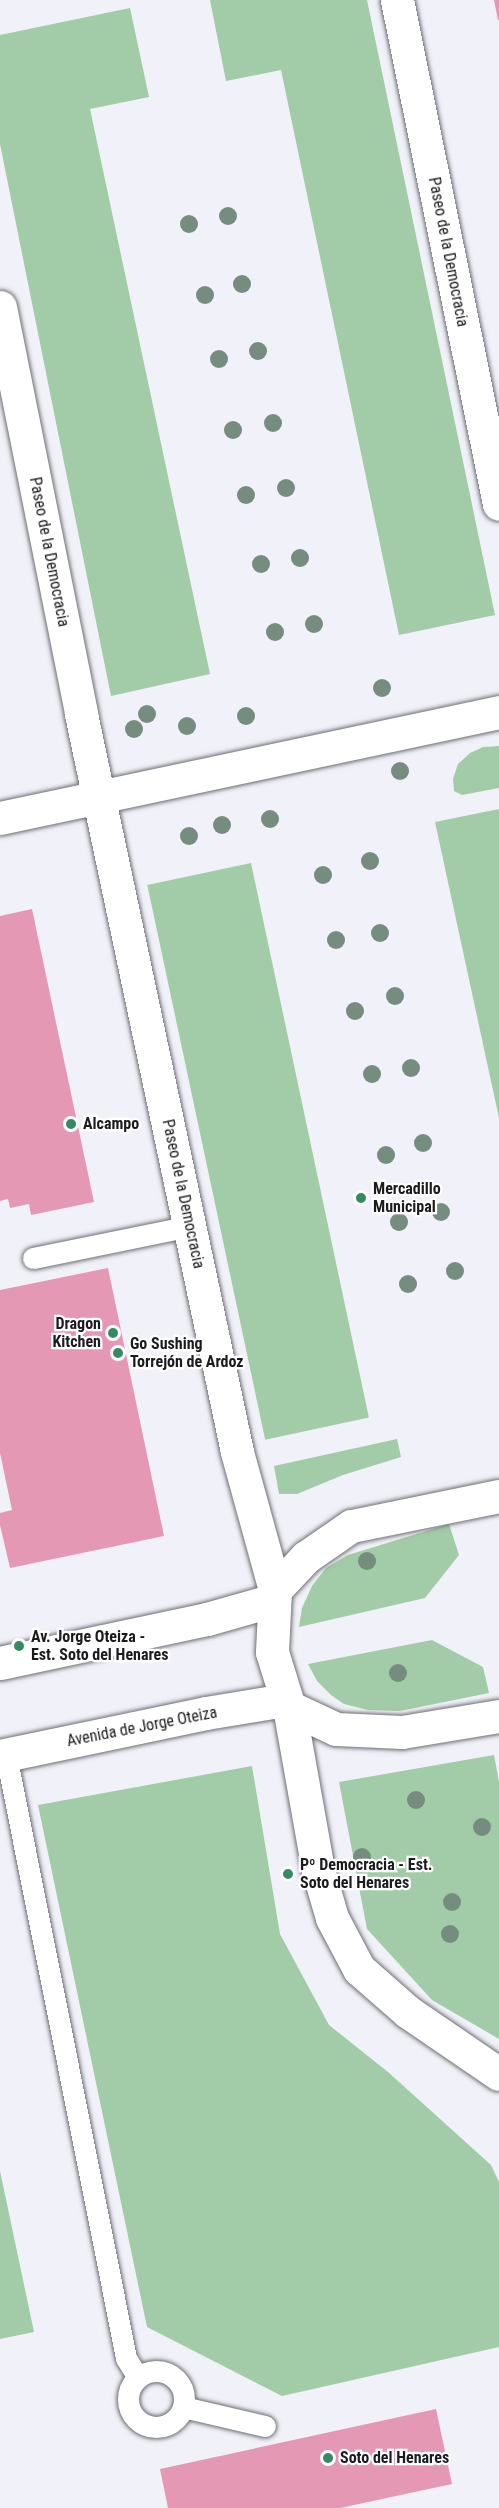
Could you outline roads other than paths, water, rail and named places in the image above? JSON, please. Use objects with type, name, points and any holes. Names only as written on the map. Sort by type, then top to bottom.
[{"type":"street","name":"Paseo de la Democracia","points":[[397,0],[499,504]]},
{"type":"street","name":"Paseo de la Democracia","points":[[0,307],[99,797],[237,1452],[274,1595],[272,1652],[287,1703],[318,1870],[332,1918],[359,1969],[408,2012],[499,2074]]},
{"type":"street","points":[[0,818],[499,712]]},
{"type":"street","points":[[0,1663],[207,1620],[274,1595],[306,1557],[351,1526],[499,1496]]},
{"type":"street","points":[[287,1703],[336,1729],[391,1732],[499,1716]]},
{"type":"street","name":"Avenida de Jorge Oteiza","points":[[3,1756],[206,1713],[287,1703]]},
{"type":"lane","points":[[33,1258],[190,1226]]},
{"type":"lane","points":[[3,1756],[126,2358],[138,2378]]},
{"type":"lane","points":[[160,2371],[172,2375],[180,2384],[184,2395],[183,2407],[177,2418],[166,2426],[152,2427],[140,2422],[131,2413],[128,2401],[130,2387],[138,2378],[149,2372],[160,2371]]},
{"type":"lane","points":[[183,2407],[266,2426]]},
{"type":"place","name":"Alcampo","points":[[71,1124]]},
{"type":"place","name":"Mercadillo Municipal","points":[[361,1198]]},
{"type":"place","name":"Dragon Kitchen","points":[[113,1333]]},
{"type":"place","name":"Go Sushing Torrejón de Ardoz","points":[[118,1353]]},
{"type":"place","name":"Av. Jorge Oteiza - Est. Soto del Henares","points":[[19,1646]]},
{"type":"place","name":"Pº Democracia - Est. Soto del Henares","points":[[288,1874]]},
{"type":"place","name":"Soto del Henares","points":[[328,2458]]}]
